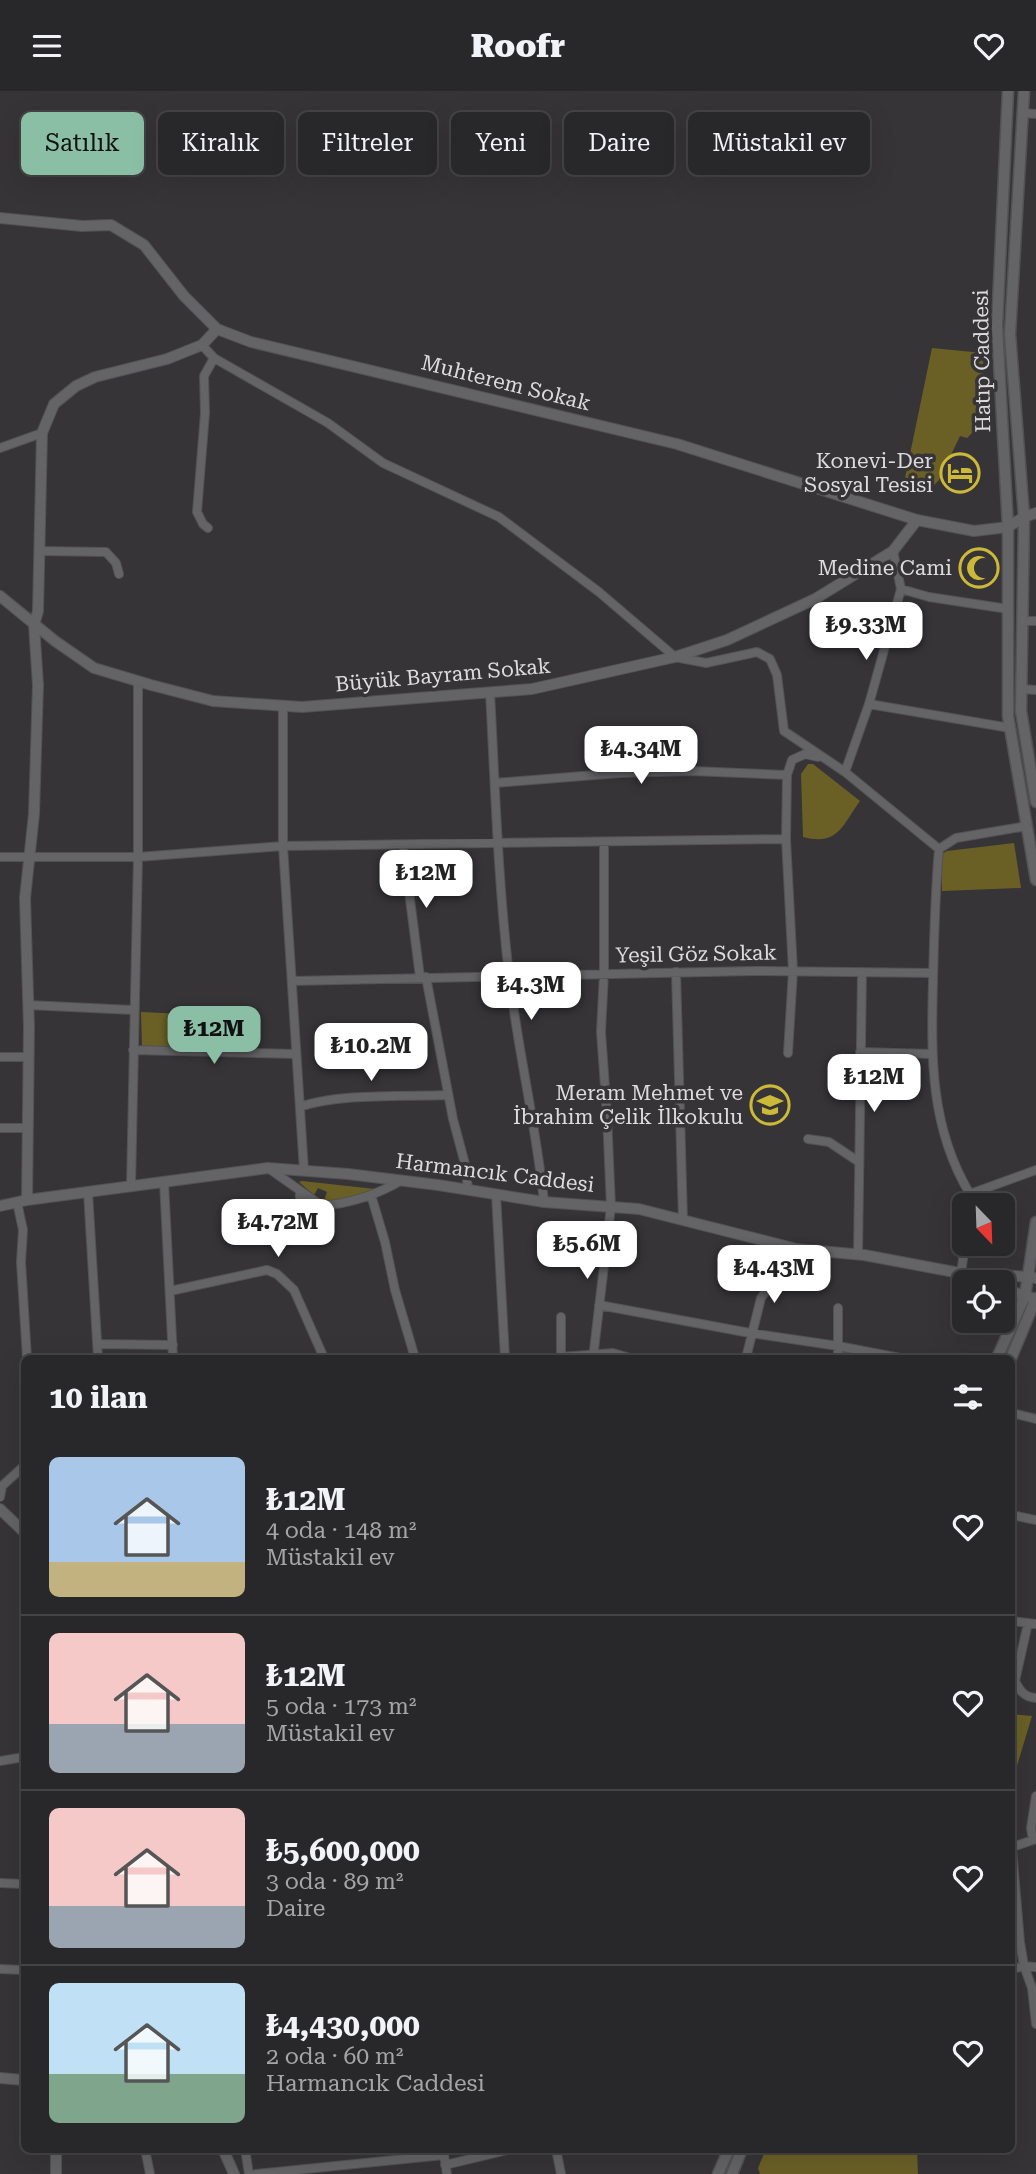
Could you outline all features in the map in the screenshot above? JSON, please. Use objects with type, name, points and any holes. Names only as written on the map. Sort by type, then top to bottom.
[{"type":"main road","name":"Hatıp Caddesi","points":[[1008,91],[997,326],[1008,527],[1007,716],[1036,880]]},
{"type":"main road","name":"Hatıp Caddesi","points":[[1024,91],[1010,334],[1024,517],[1021,711],[1036,802]]},
{"type":"main road","points":[[1012,1355],[1033,1298],[1036,1222]]},
{"type":"main road","points":[[998,1355],[1008,1335],[1033,1298]]},
{"type":"main road","points":[[718,2174],[727,2153]]},
{"type":"main road","points":[[732,2174],[740,2153]]},
{"type":"street","points":[[1023,113],[1036,114]]},
{"type":"street","name":"Muhterem Sokak","points":[[0,218],[82,226],[111,225],[144,245],[184,296],[217,329],[251,342],[677,444],[917,520],[974,531],[1008,527],[1036,513]]},
{"type":"street","points":[[27,1355],[21,1262],[29,1057],[25,898],[34,814],[38,685],[34,625],[38,611],[42,433],[54,404],[76,386],[95,377],[167,359],[202,345],[217,329]]},
{"type":"street","points":[[202,345],[214,358],[328,423],[383,463],[499,517],[599,592],[675,657],[706,663],[757,652],[770,659],[777,675],[784,731],[845,772],[939,849]]},
{"type":"street","points":[[208,529],[202,524],[197,512],[205,413],[204,376],[214,358]]},
{"type":"street","points":[[0,447],[42,433]]},
{"type":"street","name":"Büyük Bayram Sokak","points":[[0,596],[34,625],[94,668],[213,701],[302,707],[533,689],[675,657],[727,639],[815,599],[893,551],[917,520]]},
{"type":"street","points":[[39,551],[106,552],[116,563],[118,574]]},
{"type":"street","points":[[845,772],[869,704],[901,589],[893,551]]},
{"type":"street","points":[[901,589],[929,597],[1008,608]]},
{"type":"street","points":[[1023,621],[1036,621]]},
{"type":"street","points":[[131,1186],[138,857],[138,681]]},
{"type":"street","points":[[1022,689],[1036,690]]},
{"type":"street","points":[[490,692],[498,845],[509,974],[544,1202]]},
{"type":"street","points":[[869,704],[1010,728]]},
{"type":"street","points":[[283,706],[283,846],[303,1171]]},
{"type":"street","points":[[788,1053],[793,971],[786,839],[787,775],[792,760],[805,754],[825,758]]},
{"type":"street","points":[[495,783],[620,773],[692,771],[787,775]]},
{"type":"street","points":[[939,849],[956,838],[1027,826]]},
{"type":"street","points":[[0,857],[138,857],[283,846],[786,839]]},
{"type":"street","points":[[593,1355],[611,1207],[601,1032],[604,842]]},
{"type":"street","points":[[403,845],[423,977],[465,1164],[468,1189]]},
{"type":"street","points":[[939,849],[932,1054],[936,1107],[952,1157],[970,1193]]},
{"type":"street","name":"Yeşil Göz Sokak","points":[[292,981],[509,974],[793,971],[933,973]]},
{"type":"street","points":[[676,972],[683,1220]]},
{"type":"street","points":[[859,1255],[862,972]]},
{"type":"street","points":[[28,1005],[133,1010]]},
{"type":"street","points":[[133,1050],[296,1053]]},
{"type":"street","points":[[860,1052],[932,1054]]},
{"type":"street","points":[[0,1057],[29,1057]]},
{"type":"street","points":[[300,1107],[315,1101],[448,1095]]},
{"type":"street","points":[[0,1128],[28,1128]]},
{"type":"street","points":[[808,1139],[829,1142],[859,1162]]},
{"type":"street","points":[[268,1168],[322,1206],[346,1204],[402,1180]]},
{"type":"street","name":"Harmancık Caddesi","points":[[0,1206],[268,1168],[402,1180],[544,1202],[639,1209],[797,1249],[859,1255],[952,1272]]},
{"type":"street","points":[[973,1193],[1036,1170]]},
{"type":"street","points":[[164,1182],[173,1355]]},
{"type":"street","points":[[88,1192],[98,1355]]},
{"type":"street","points":[[299,1233],[300,1192]]},
{"type":"street","points":[[496,1194],[505,1355]]},
{"type":"street","points":[[371,1195],[414,1355]]},
{"type":"street","points":[[746,1355],[761,1298],[797,1249]]},
{"type":"street","points":[[170,1291],[267,1270],[277,1274],[294,1290],[323,1355]]},
{"type":"street","name":"Harmancık Caddesi","points":[[1015,1276],[1033,1278]]},
{"type":"street","points":[[1015,1293],[1033,1298]]},
{"type":"street","points":[[599,1305],[884,1355]]},
{"type":"street","points":[[838,1308],[838,1355]]},
{"type":"street","points":[[561,1317],[561,1355]]},
{"type":"street","points":[[97,1344],[173,1345]]},
{"type":"street","points":[[599,1355],[619,1355]]},
{"type":"street","points":[[1015,1414],[1036,1419]]},
{"type":"street","points":[[0,1497],[2,1486],[21,1469]]},
{"type":"street","points":[[0,1509],[21,1529]]},
{"type":"street","points":[[1015,1516],[1036,1520]]},
{"type":"street","points":[[1032,1623],[1015,1681],[1021,1692],[1036,1698]]},
{"type":"street","points":[[0,1761],[21,1758]]},
{"type":"street","points":[[1015,1847],[1035,1840],[1031,1828],[1036,1796]]},
{"type":"street","points":[[0,1883],[21,1884]]},
{"type":"street","points":[[1015,1913],[1024,1966],[1032,1988],[1036,2024]]},
{"type":"street","points":[[1015,1968],[1036,1967]]},
{"type":"street","points":[[0,1969],[21,1970]]},
{"type":"street","points":[[0,2078],[21,2080]]},
{"type":"street","points":[[56,2153],[56,2174]]},
{"type":"street","points":[[146,2153],[150,2174]]},
{"type":"street","points":[[225,2153],[234,2174]]},
{"type":"street","points":[[246,2153],[249,2174]]},
{"type":"street","points":[[256,2174],[434,2153]]},
{"type":"street","points":[[446,2169],[493,2153]]},
{"type":"street","points":[[557,2153],[561,2174]]},
{"type":"shaded area","points":[[932,348],[983,353],[985,431],[976,429],[967,438],[960,436],[939,480],[933,486],[904,483]]},
{"type":"shaded area","points":[[808,764],[813,764],[860,801],[838,832],[824,839],[803,837],[801,774]]},
{"type":"shaded area","points":[[1014,843],[1021,888],[942,891],[942,854],[947,851]]},
{"type":"shaded area","points":[[141,1012],[206,1015],[206,1048],[142,1048]]},
{"type":"shaded area","points":[[299,1182],[375,1189],[336,1202],[324,1201],[327,1192],[318,1188],[314,1195]]},
{"type":"shaded area","points":[[1015,1714],[1032,1716],[1016,1769]]},
{"type":"shaded area","points":[[764,2153],[917,2153],[918,2174],[760,2174],[758,2168]]},
{"type":"place","name":"Konevi-Der Sosyal Tesisi","points":[[960,473]]},
{"type":"place","name":"Medine Cami","points":[[979,568]]},
{"type":"place","name":"Meram Mehmet ve İbrahim Çelik İlkokulu","points":[[770,1105]]}]
